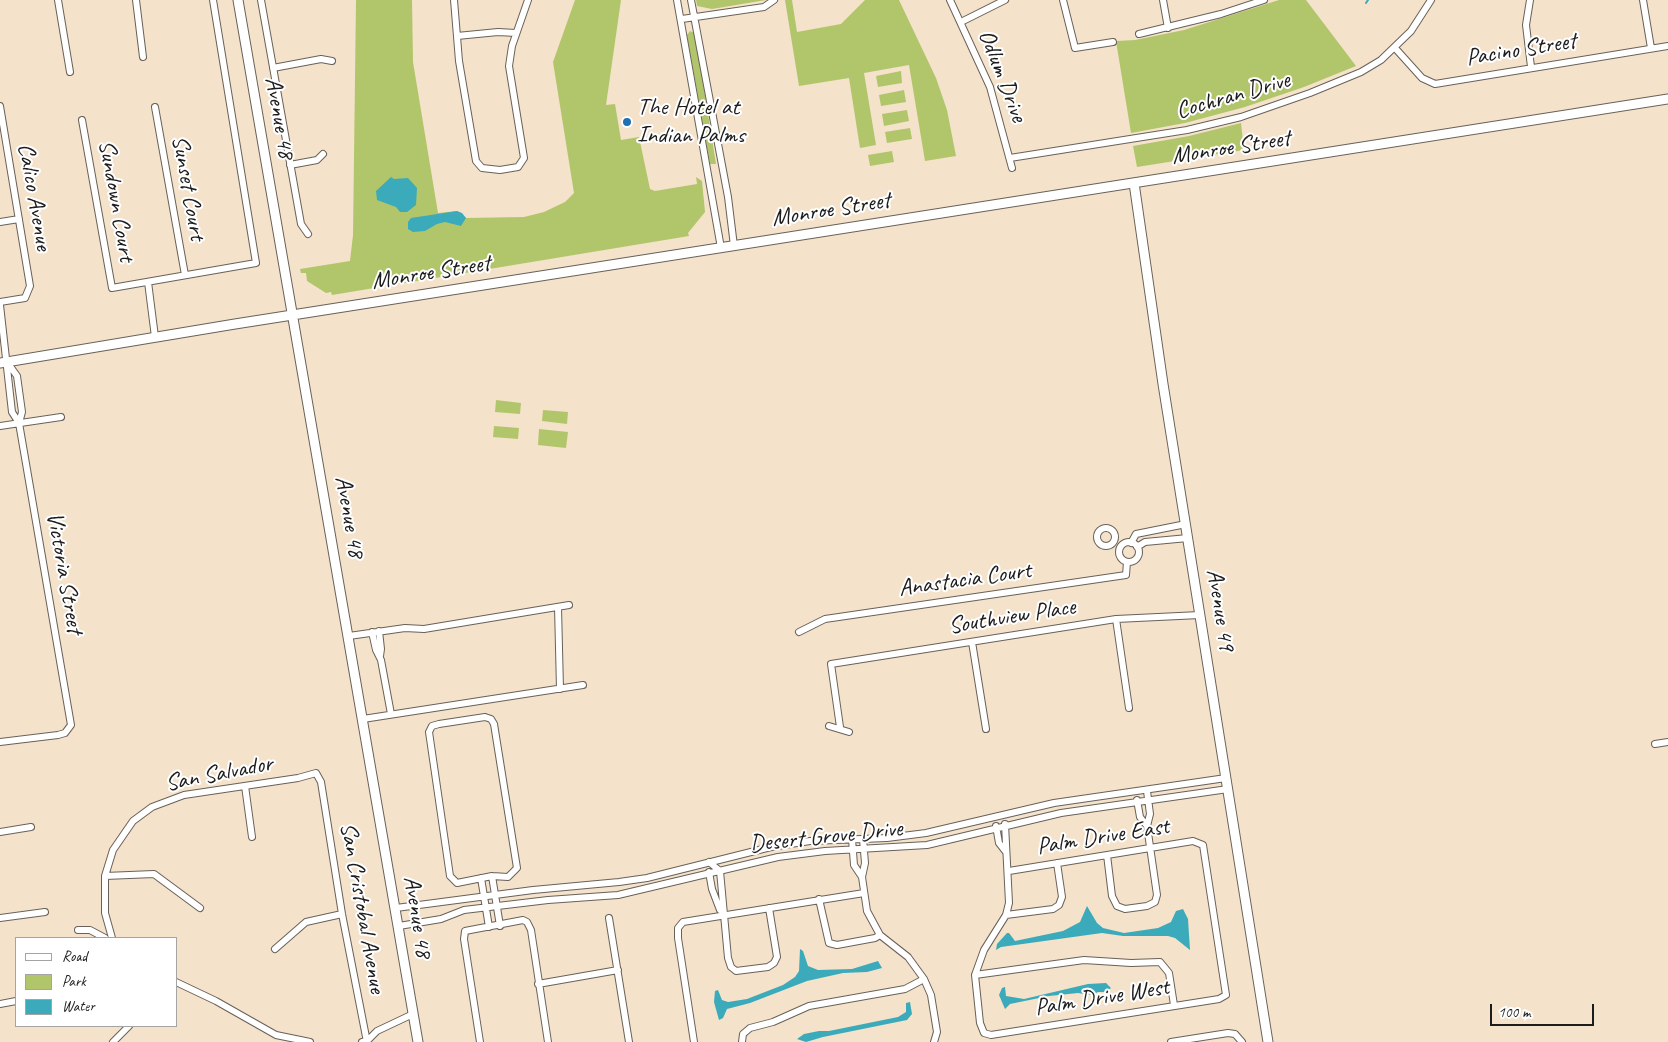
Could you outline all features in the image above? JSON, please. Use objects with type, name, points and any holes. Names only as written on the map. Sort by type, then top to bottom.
[{"type":"main road","name":"Avenue 48","points":[[238,0],[418,1042]]},
{"type":"main road","name":"Monroe Street","points":[[4,362],[1668,99]]},
{"type":"main road","name":"Avenue 49","points":[[1134,183],[1162,384],[1268,1042]]},
{"type":"street","points":[[58,0],[70,72]]},
{"type":"street","points":[[136,0],[144,57]]},
{"type":"street","points":[[155,337],[148,282],[256,263],[213,0]]},
{"type":"street","points":[[261,0],[301,224],[308,234]]},
{"type":"street","points":[[454,0],[459,61],[479,166],[487,170],[513,170],[522,164],[523,150],[509,74],[510,56],[528,0]]},
{"type":"street","points":[[678,0],[721,248]]},
{"type":"street","points":[[691,0],[728,197],[734,246]]},
{"type":"street","points":[[682,19],[764,7],[774,0]]},
{"type":"street","name":"Odlum Drive","points":[[950,0],[990,86],[1012,168]]},
{"type":"street","points":[[961,22],[1005,0]]},
{"type":"street","points":[[1063,0],[1075,48],[1113,42]]},
{"type":"street","points":[[1163,0],[1168,28]]},
{"type":"street","points":[[1139,34],[1221,14],[1264,0]]},
{"type":"street","name":"Cochran Drive","points":[[1010,158],[1166,134],[1241,117],[1337,82],[1381,60],[1395,48],[1411,31],[1431,0]]},
{"type":"street","points":[[1530,0],[1526,25],[1531,67]]},
{"type":"street","points":[[1643,0],[1651,48]]},
{"type":"street","points":[[457,36],[498,32],[516,33]]},
{"type":"street","name":"Pacino Street","points":[[1395,48],[1422,78],[1430,83],[1668,46]]},
{"type":"street","points":[[273,68],[320,59],[332,61]]},
{"type":"street","name":"Calico Avenue","points":[[0,106],[3,138],[30,286],[28,295],[21,299],[0,304]]},
{"type":"street","name":"Sunset Court","points":[[155,107],[185,276]]},
{"type":"street","name":"Sundown Court","points":[[82,120],[112,288],[148,282]]},
{"type":"street","points":[[290,165],[317,160],[323,154]]},
{"type":"street","points":[[0,222],[19,219]]},
{"type":"street","points":[[0,304],[4,362]]},
{"type":"street","name":"Victoria Street","points":[[4,362],[17,376],[22,412],[19,423]]},
{"type":"street","name":"Victoria Street","points":[[0,742],[58,735],[69,729],[70,717],[19,423],[12,412],[4,362]]},
{"type":"street","points":[[0,426],[61,417]]},
{"type":"street","points":[[1121,547],[1131,543],[1136,534],[1186,524]]},
{"type":"street","points":[[1131,543],[1137,547],[1146,542],[1188,538]]},
{"type":"street","points":[[1113,542],[1121,547]]},
{"type":"street","points":[[1121,547],[1119,554],[1127,562]]},
{"type":"street","name":"Anastacia Court","points":[[799,632],[825,619],[1126,575],[1127,562],[1137,558],[1137,547]]},
{"type":"street","points":[[349,636],[405,628],[424,630],[569,605]]},
{"type":"street","points":[[558,607],[560,689]]},
{"type":"street","name":"Southview Place","points":[[840,727],[831,664],[1116,619],[1200,615]]},
{"type":"street","points":[[1116,619],[1129,708]]},
{"type":"street","points":[[376,632],[382,649],[380,656],[390,714]]},
{"type":"street","points":[[972,642],[986,730]]},
{"type":"street","points":[[363,718],[584,685]]},
{"type":"street","points":[[485,717],[492,719],[494,724],[517,868],[516,872],[508,877],[492,876],[481,878],[461,884],[454,882],[450,876],[428,736],[432,726],[485,717]]},
{"type":"street","points":[[829,726],[840,727],[849,732]]},
{"type":"street","points":[[1656,744],[1668,742]]},
{"type":"street","name":"San Salvador","points":[[112,937],[105,913],[105,876],[109,860],[118,839],[133,821],[152,807],[184,795],[298,778],[316,773],[321,782]]},
{"type":"street","name":"Desert Grove Drive","points":[[396,908],[533,890],[647,878],[771,847],[926,833],[994,819],[1054,803],[1136,793],[1226,778]]},
{"type":"street","name":"San Cristobal Avenue","points":[[321,782],[342,914],[366,1042]]},
{"type":"street","points":[[245,786],[252,837]]},
{"type":"street","name":"Desert Grove Drive","points":[[399,926],[441,919],[464,910],[618,895],[778,857],[825,851],[853,851],[927,845],[1061,813],[1228,789]]},
{"type":"street","points":[[1107,855],[1114,903],[1125,909],[1147,906],[1155,902],[1157,895],[1147,826],[1150,814],[1147,791]]},
{"type":"street","points":[[1136,793],[1140,817],[1147,826]]},
{"type":"street","points":[[1004,816],[1008,841],[1006,852],[1010,893],[1006,915],[984,950],[975,975],[1084,960],[1131,963],[1160,962],[1169,973],[1174,1005]]},
{"type":"street","points":[[994,819],[999,843],[1006,852]]},
{"type":"street","points":[[0,832],[31,827]]},
{"type":"street","points":[[852,839],[854,865],[862,877]]},
{"type":"street","points":[[863,839],[866,863],[862,877],[871,920],[880,934],[908,957],[924,979],[931,995],[937,1032],[935,1041]]},
{"type":"street","name":"Palm Drive East","points":[[1009,871],[1194,841],[1203,845],[1226,995]]},
{"type":"street","points":[[709,862],[720,871],[723,916],[731,967],[736,971],[768,967],[774,963],[776,957],[769,908]]},
{"type":"street","points":[[709,862],[712,889],[723,916]]},
{"type":"street","points":[[1006,915],[1053,909],[1059,905],[1062,897],[1057,863]]},
{"type":"street","points":[[105,876],[154,874],[200,908]]},
{"type":"street","points":[[492,876],[500,926]]},
{"type":"street","points":[[481,878],[488,927]]},
{"type":"street","points":[[694,1042],[678,931],[683,922],[864,893]]},
{"type":"street","points":[[463,899],[464,910]]},
{"type":"street","points":[[820,899],[829,943],[837,945],[874,938],[880,934]]},
{"type":"street","points":[[0,918],[45,912]]},
{"type":"street","points":[[275,949],[306,922],[342,914]]},
{"type":"street","points":[[609,918],[629,1042]]},
{"type":"street","points":[[480,1042],[464,934],[468,930],[500,926],[523,920],[529,924],[548,1042]]},
{"type":"street","points":[[78,930],[90,930],[103,937]]},
{"type":"street","points":[[538,984],[618,970]]},
{"type":"street","name":"Palm Drive West","points":[[975,975],[980,1022],[984,1033],[991,1035],[1219,999],[1226,995]]},
{"type":"street","points":[[742,1042],[743,1034],[750,1028],[773,1022],[809,1006],[905,989],[924,979]]},
{"type":"street","points":[[178,983],[216,1001],[276,1034],[310,1042]]},
{"type":"street","points":[[0,1004],[15,1001]]},
{"type":"street","points":[[366,1042],[378,1031],[413,1014]]},
{"type":"street","points":[[113,1042],[128,1027]]},
{"type":"street","points":[[1171,1042],[1228,1033],[1235,1034],[1242,1042]]},
{"type":"street","points":[[273,1042],[276,1034]]},
{"type":"green space","points":[[356,0],[412,0],[413,62],[438,213],[457,211],[466,218],[524,217],[544,212],[565,202],[574,193],[553,62],[575,0],[621,0],[606,105],[615,104],[621,140],[639,137],[650,189],[655,191],[697,184],[696,177],[702,181],[705,212],[688,233],[689,236],[332,295],[331,292],[326,293],[307,281],[306,273],[301,273],[300,269],[350,261],[353,235]]},
{"type":"green space","points":[[696,0],[766,0],[712,9],[697,6]]},
{"type":"green space","points":[[785,0],[792,0],[797,32],[841,24],[865,0],[899,0],[936,78],[947,110],[956,156],[925,161],[909,65],[864,73],[876,145],[860,148],[849,78],[799,86]]},
{"type":"green space","points":[[1279,0],[1306,0],[1356,66],[1304,87],[1245,107],[1185,123],[1131,133],[1116,41],[1135,40],[1184,30]]},
{"type":"green space","points":[[690,31],[695,33],[716,164],[710,164],[687,35]]},
{"type":"green space","points":[[901,71],[902,83],[878,87],[876,76]]},
{"type":"green space","points":[[904,90],[906,102],[881,106],[879,95]]},
{"type":"green space","points":[[907,110],[909,121],[884,126],[882,114]]},
{"type":"green space","points":[[1241,123],[1244,150],[1137,167],[1133,146],[1189,136]]},
{"type":"green space","points":[[910,128],[912,139],[887,143],[885,132]]},
{"type":"green space","points":[[892,151],[894,162],[870,166],[868,155]]},
{"type":"green space","points":[[496,400],[521,403],[520,414],[495,412]]},
{"type":"green space","points":[[543,410],[568,412],[567,424],[542,421]]},
{"type":"green space","points":[[494,426],[519,428],[518,439],[493,437]]},
{"type":"green space","points":[[539,429],[568,432],[566,448],[538,445]]},
{"type":"water","points":[[391,177],[394,179],[408,178],[417,188],[416,205],[407,212],[400,212],[396,207],[377,200],[376,191]]},
{"type":"water","points":[[457,211],[466,218],[461,226],[445,222],[425,231],[413,232],[408,229],[408,222],[411,218]]},
{"type":"water","points":[[1087,906],[1097,923],[1103,928],[1124,933],[1158,928],[1171,922],[1176,911],[1183,909],[1188,919],[1190,950],[1175,938],[1168,936],[1123,936],[1102,933],[1001,947],[996,950],[997,944],[1007,933],[1015,941],[1063,931],[1080,922]]},
{"type":"water","points":[[800,949],[803,951],[808,966],[818,970],[852,969],[878,961],[882,968],[867,972],[843,973],[807,981],[750,1003],[727,1009],[723,1018],[719,1020],[714,1002],[715,991],[718,990],[722,1000],[728,1002],[747,999],[783,985],[795,977],[799,971]]},
{"type":"water","points":[[1106,983],[1111,988],[1105,992],[1098,992],[1092,995],[1078,993],[1049,996],[1010,1004],[1005,1009],[999,995],[1002,988],[1005,987],[1006,996],[1024,999],[1088,984]]},
{"type":"water","points":[[910,1002],[912,1014],[907,1020],[806,1042],[797,1039],[804,1034],[898,1017],[906,1012],[906,1003]]},
{"type":"place","name":"The Hotel at Indian Palms","points":[[627,122]]}]
